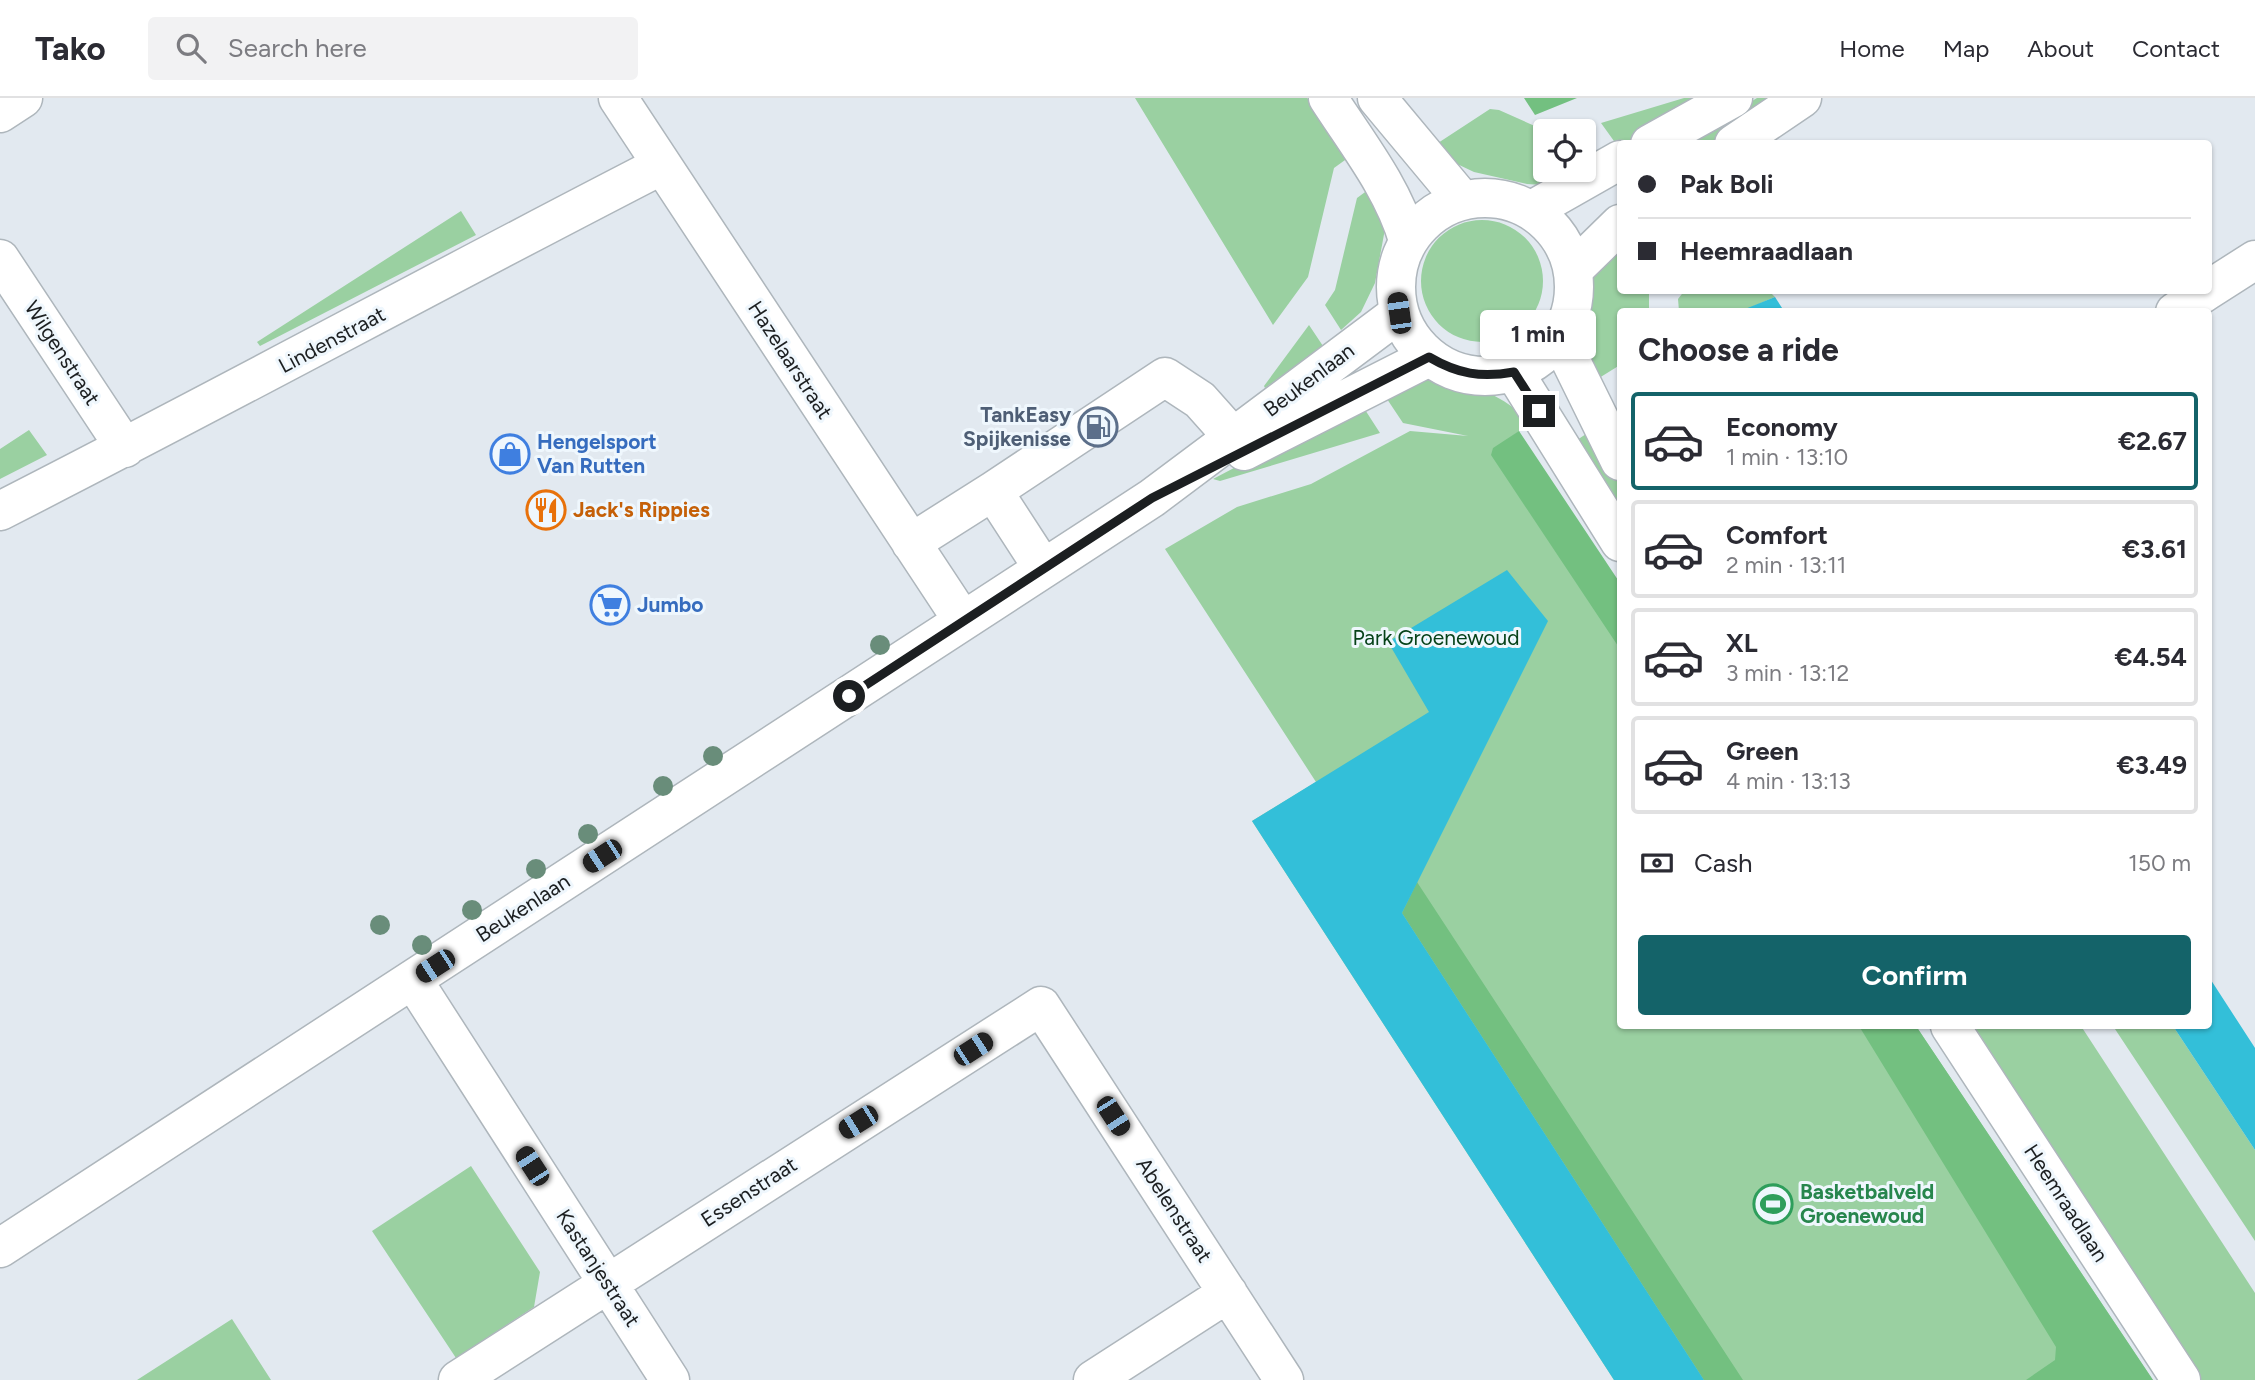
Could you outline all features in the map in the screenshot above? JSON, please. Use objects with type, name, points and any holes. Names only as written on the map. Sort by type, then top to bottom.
[{"type":"street","points":[[0,113],[23,98]]},
{"type":"street","name":"Hazelaarstraat","points":[[618,98],[963,621]]},
{"type":"street","points":[[1328,98],[1390,195],[1401,216],[1408,240]]},
{"type":"street","points":[[1377,98],[1462,200]]},
{"type":"street","points":[[1657,140],[1733,98]]},
{"type":"street","points":[[1740,140],[1802,98]]},
{"type":"street","points":[[1532,210],[1617,162]]},
{"type":"street","name":"Lindenstraat","points":[[0,511],[662,166]]},
{"type":"street","points":[[1486,197],[1510,200],[1532,210],[1558,236],[1573,270],[1573,305],[1559,337],[1546,352],[1514,372],[1492,376],[1470,375],[1448,369],[1429,357],[1411,337],[1399,313],[1395,288],[1398,263],[1408,240],[1422,222],[1441,208],[1462,200],[1486,197]]},
{"type":"street","points":[[1573,270],[1617,227]]},
{"type":"street","name":"Wilgenstraat","points":[[0,259],[125,448]]},
{"type":"street","points":[[2212,287],[2255,260]]},
{"type":"street","points":[[2181,308],[2202,294]]},
{"type":"street","name":"Beukenlaan","points":[[0,1248],[1152,498],[1399,313]]},
{"type":"street","points":[[1559,337],[1617,455]]},
{"type":"street","name":"Beukenlaan","points":[[1152,498],[1429,357]]},
{"type":"street","points":[[1514,372],[1617,537]]},
{"type":"street","points":[[911,543],[1165,377],[1200,400],[1233,437]]},
{"type":"street","points":[[993,491],[1043,568]]},
{"type":"street","name":"Kastanjestraat","points":[[413,980],[670,1380]]},
{"type":"street","name":"Essenstraat","points":[[458,1380],[1041,1006]]},
{"type":"street","name":"Abelenstraat","points":[[1041,1006],[1284,1380]]},
{"type":"street","name":"Heemraadlaan","points":[[1952,1029],[2181,1380]]},
{"type":"street","points":[[1093,1380],[1228,1293]]},
{"type":"green space","points":[[1135,98],[1307,98],[1326,113],[1352,155],[1334,168],[1308,277],[1273,325]]},
{"type":"green space","points":[[1524,98],[1577,98],[1535,115]]},
{"type":"green space","points":[[1684,98],[1695,98],[1650,132],[1634,140],[1617,140],[1617,145],[1601,123]]},
{"type":"green space","points":[[1757,98],[1778,98],[1715,140],[1689,140]]},
{"type":"green space","points":[[1490,109],[1499,110],[1533,125],[1533,182],[1549,182],[1542,185],[1527,184],[1474,172],[1455,163],[1438,143]]},
{"type":"green space","points":[[1372,187],[1385,229],[1375,283],[1361,312],[1341,330],[1325,305],[1335,290],[1357,198]]},
{"type":"green space","points":[[461,211],[476,235],[260,346],[257,342]]},
{"type":"green space","points":[[1482,220],[1505,225],[1525,238],[1538,258],[1543,281],[1538,304],[1525,324],[1505,337],[1482,342],[1459,337],[1439,324],[1426,304],[1421,281],[1426,258],[1439,238],[1459,225]]},
{"type":"green space","points":[[1617,241],[1617,294],[1649,294],[1649,308],[1617,308],[1617,367],[1591,383],[1579,335],[1598,262]]},
{"type":"green space","points":[[1682,294],[1772,294],[1775,297],[1749,308],[1679,308],[1678,299]]},
{"type":"green space","points":[[1309,325],[1323,346],[1265,388],[1264,386]]},
{"type":"green space","name":"Park Groenewoud","points":[[1421,378],[1451,381],[1495,396],[1520,413],[1530,424],[1508,439],[1517,440],[1617,587],[1617,1029],[1918,1029],[2153,1380],[1614,1380],[1252,821],[1316,782],[1165,549],[1237,507],[1311,484],[1410,431],[1468,436],[1403,423],[1383,393]]},
{"type":"green space","points":[[1360,402],[1380,433],[1220,481],[1213,479]]},
{"type":"green space","points":[[29,430],[47,455],[0,479],[0,449]]},
{"type":"green space","points":[[1592,430],[1617,478],[1617,506],[1574,442]]},
{"type":"green space","points":[[1519,431],[1617,578],[1617,644],[1491,455],[1493,448]]},
{"type":"green space","points":[[1417,882],[1743,1380],[1704,1380],[1402,913]]},
{"type":"green space","points":[[1861,1029],[1918,1029],[2153,1380],[2026,1380],[2055,1360],[2056,1347]]},
{"type":"green space","points":[[1976,1029],[2083,1029],[2255,1293],[2255,1380],[2201,1380]]},
{"type":"green space","points":[[2115,1029],[2175,1029],[2255,1150],[2255,1241]]},
{"type":"green space","points":[[471,1166],[540,1272],[534,1307],[456,1358],[372,1231]]},
{"type":"green space","points":[[232,1319],[271,1380],[137,1380]]},
{"type":"water","points":[[1775,297],[1782,308],[1748,308]]},
{"type":"water","points":[[1507,570],[1548,621],[1402,913],[1704,1380],[1614,1380],[1252,821],[1429,712],[1388,642]]},
{"type":"water","points":[[2212,982],[2255,1048],[2255,1150],[2175,1029],[2212,1029]]},
{"type":"place","name":"TankEasy Spijkenisse","points":[[1098,427]]},
{"type":"place","name":"Hengelsport Van Rutten","points":[[510,454]]},
{"type":"place","name":"Jack's Rippies","points":[[546,510]]},
{"type":"place","name":"Jumbo","points":[[610,605]]},
{"type":"place","name":"Basketbalveld Groenewoud","points":[[1773,1204]]},
{"type":"route","points":[[849,696],[1152,498],[1429,357],[1448,369],[1470,375],[1492,376],[1514,372],[1539,411]]}]
